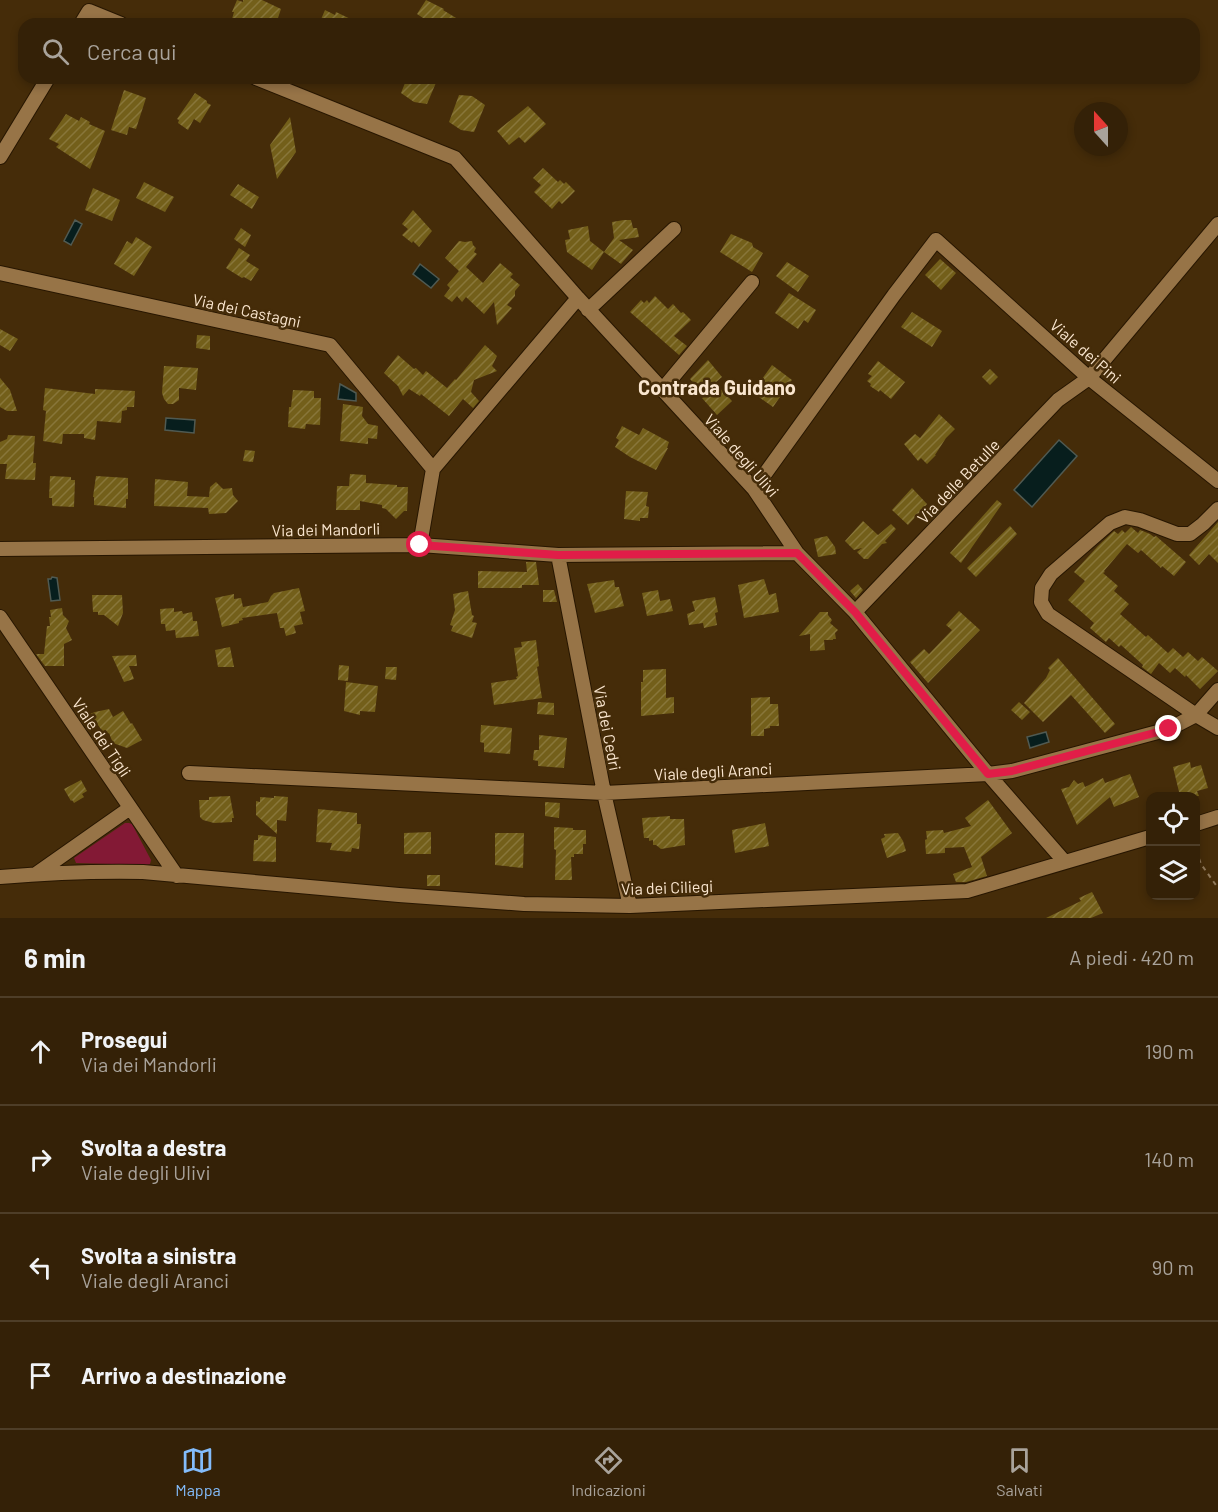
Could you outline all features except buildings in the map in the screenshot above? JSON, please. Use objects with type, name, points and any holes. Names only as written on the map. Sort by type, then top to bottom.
[{"type":"street","points":[[85,18],[89,11],[106,18]]},
{"type":"street","points":[[0,157],[44,84]]},
{"type":"street","name":"Viale degli Ulivi","points":[[271,84],[455,158],[588,310],[754,489],[797,553],[855,612],[988,774],[1064,861]]},
{"type":"street","name":"Via delle Betulle","points":[[855,612],[1058,400],[1089,378],[1218,224]]},
{"type":"street","points":[[588,310],[674,228]]},
{"type":"street","name":"Viale dei Pini","points":[[754,489],[936,240],[1089,378],[1218,481]]},
{"type":"street","name":"Via dei Castagni","points":[[0,273],[330,345],[433,469]]},
{"type":"street","points":[[662,390],[752,282]]},
{"type":"street","points":[[420,545],[433,469],[578,298]]},
{"type":"street","points":[[1218,509],[1203,525],[1190,534],[1177,534],[1140,520],[1125,517],[1110,523],[1052,574],[1042,588],[1041,602],[1048,615],[1218,728]]},
{"type":"street","name":"Via dei Mandorli","points":[[0,549],[420,545],[558,555],[797,553]]},
{"type":"street","name":"Via dei Cedri","points":[[558,555],[604,794],[630,906]]},
{"type":"street","name":"Viale dei Tigli","points":[[0,617],[177,876]]},
{"type":"street","name":"Viale degli Aranci","points":[[189,773],[604,794],[988,774],[1012,771],[1169,729],[1196,715],[1218,690]]},
{"type":"street","points":[[36,874],[130,808]]},
{"type":"street","points":[[1200,823],[1218,817]]},
{"type":"street","name":"Via dei Ciliegi","points":[[0,877],[103,871],[143,872],[513,903],[630,906],[967,891],[1146,838]]},
{"type":"path","points":[[1200,861],[1218,888]]},
{"type":"shaded area","points":[[125,823],[132,824],[151,860],[150,864],[76,863],[74,858]]},
{"type":"water","points":[[75,220],[82,224],[71,245],[64,241]]},
{"type":"water","points":[[420,264],[439,279],[431,288],[413,274]]},
{"type":"water","points":[[340,384],[356,393],[356,401],[338,399]]},
{"type":"water","points":[[166,418],[195,420],[194,433],[165,430]]},
{"type":"water","points":[[1059,440],[1077,456],[1032,507],[1014,490]]},
{"type":"water","points":[[57,578],[60,600],[51,601],[48,579]]},
{"type":"water","points":[[1046,732],[1049,742],[1030,748],[1027,737]]},
{"type":"district","name":"Contrada Guidano","points":[[717,387]]},
{"type":"route","points":[[420,545],[558,555],[797,553],[855,612],[988,774],[1012,771],[1169,729]]}]
